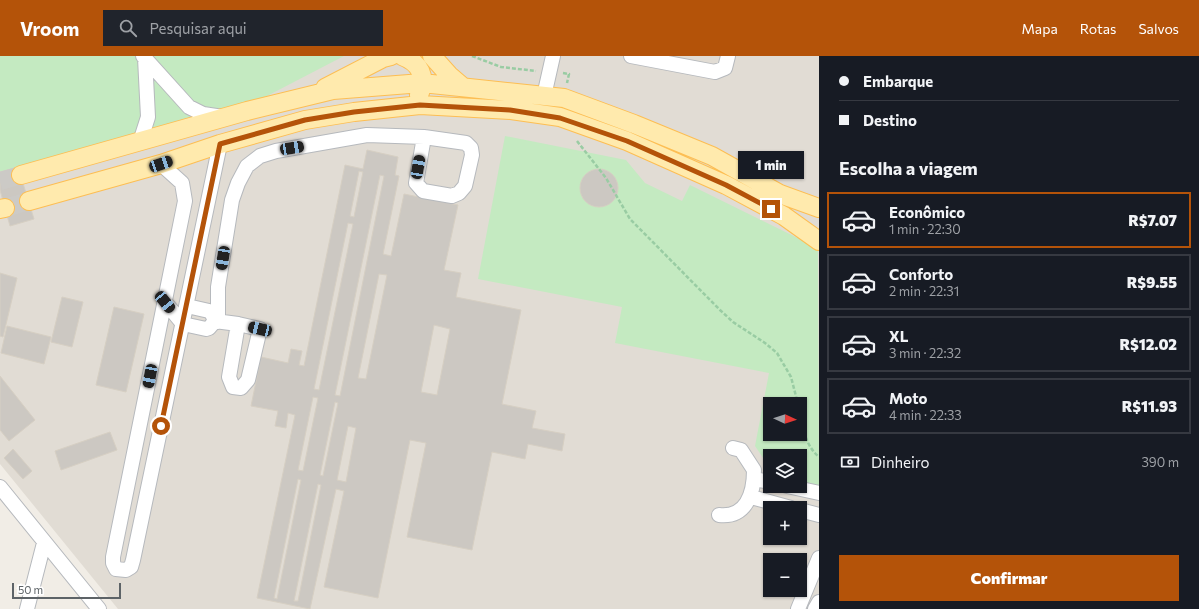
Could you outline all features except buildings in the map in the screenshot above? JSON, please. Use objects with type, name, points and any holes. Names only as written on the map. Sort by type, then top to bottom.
[{"type":"main road","points":[[312,95],[351,73],[383,58],[391,56]]},
{"type":"main road","points":[[402,56],[415,62],[421,70],[463,87],[564,98],[634,124],[712,156],[780,194],[819,208]]},
{"type":"main road","points":[[432,56],[448,75],[463,87]]},
{"type":"main road","points":[[21,175],[312,95],[348,88],[421,70]]},
{"type":"main road","points":[[407,106],[417,99],[422,88],[421,70]]},
{"type":"main road","points":[[29,202],[161,164],[220,144],[305,120],[354,112],[420,105],[510,110],[560,118],[627,141],[726,185],[784,216],[819,241]]},
{"type":"main road","points":[[72,161],[78,188]]},
{"type":"street","points":[[351,73],[368,56]]},
{"type":"street","points":[[544,96],[554,56]]},
{"type":"street","points":[[633,56],[715,72],[725,68],[728,56]]},
{"type":"street","points":[[149,59],[189,108],[204,114],[225,118]]},
{"type":"street","points":[[140,142],[148,117],[149,59]]},
{"type":"street","points":[[165,302],[183,324],[206,329],[216,321],[218,287],[232,200],[238,183],[247,166],[260,156],[276,151],[367,135],[424,137],[466,143],[471,148],[472,155],[465,186],[459,193],[452,196],[423,191],[416,183],[424,137]]},
{"type":"street","points":[[161,164],[182,183],[185,201],[113,557],[113,563],[116,569],[126,570],[131,567],[202,236],[220,144]]},
{"type":"street","points":[[179,234],[187,229],[191,229],[202,236]]},
{"type":"street","points":[[187,306],[209,311],[216,321]]},
{"type":"street","points":[[216,321],[238,324],[260,329],[248,380],[241,388],[233,387],[229,377],[238,324]]},
{"type":"street","points":[[144,406],[165,411]]},
{"type":"street","points":[[719,515],[729,516],[747,504],[751,497],[754,470],[741,450],[733,448]]},
{"type":"street","points":[[754,479],[763,481]]},
{"type":"street","points":[[0,487],[99,609]]},
{"type":"street","points":[[807,490],[819,493]]},
{"type":"street","points":[[751,497],[766,501]]},
{"type":"street","points":[[807,512],[819,516]]},
{"type":"street","points":[[27,609],[44,543]]},
{"type":"street","points":[[798,609],[819,558]]},
{"type":"street","points":[[815,609],[819,602]]},
{"type":"path","points":[[560,118],[606,178],[630,219],[724,314],[777,353],[791,377],[796,397]]},
{"type":"path","points":[[807,440],[811,451],[819,457]]},
{"type":"shaded area","points":[[0,56],[819,56],[819,609],[118,609],[0,464]]},
{"type":"green space","points":[[0,56],[344,56],[244,108],[0,176]]},
{"type":"green space","points":[[505,136],[626,160],[645,183],[682,201],[690,185],[818,248],[819,490],[807,486],[807,449],[763,449],[763,458],[755,446],[763,404],[763,441],[807,441],[807,397],[764,397],[769,373],[615,343],[622,307],[478,279]]},
{"type":"tunnel","points":[[0,181],[21,175]]},
{"type":"tunnel","points":[[5,208],[29,201]]},
{"type":"route","points":[[161,426],[220,144],[305,120],[354,112],[420,105],[510,110],[560,118],[627,141],[726,185],[771,209]]}]
